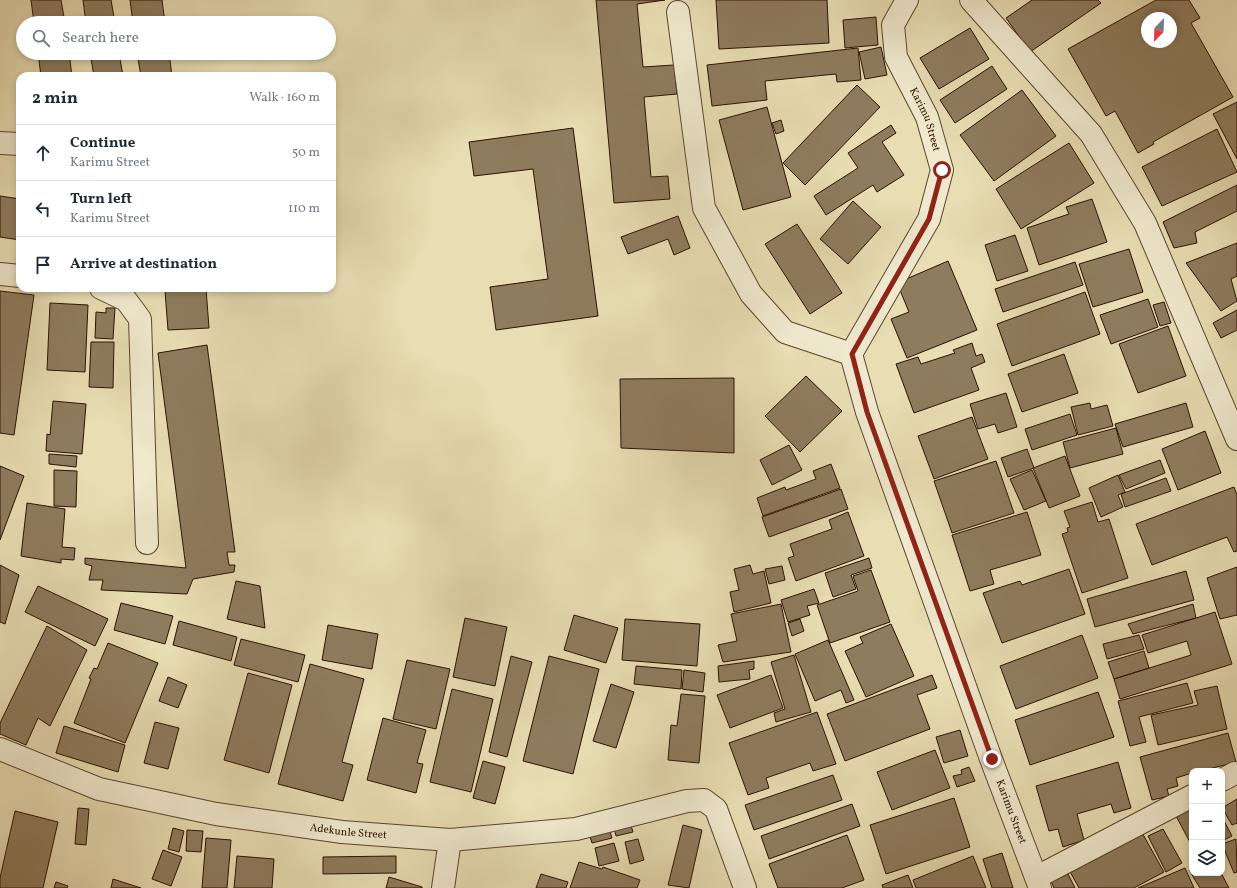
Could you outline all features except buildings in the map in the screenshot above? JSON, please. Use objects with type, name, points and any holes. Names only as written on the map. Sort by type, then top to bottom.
[{"type":"street","name":"Karimu Street","points":[[907,0],[893,25],[896,57],[927,117],[942,170],[929,219],[852,354],[867,412],[992,759],[1039,883]]},
{"type":"street","points":[[971,0],[1091,134],[1145,223],[1237,439]]},
{"type":"street","points":[[678,12],[704,208],[751,294],[785,332],[852,354]]},
{"type":"street","points":[[0,143],[16,144]]},
{"type":"street","points":[[0,274],[16,276]]},
{"type":"street","points":[[109,292],[126,300],[140,319],[147,543]]},
{"type":"street","name":"Adekunle Street","points":[[0,750],[99,789],[216,814],[342,832],[450,840],[576,829],[687,801],[704,800],[716,809],[746,888]]},
{"type":"street","points":[[1039,883],[1189,798]]},
{"type":"street","points":[[443,888],[450,840]]},
{"type":"route","points":[[942,170],[929,219],[852,354],[867,412],[992,759]]}]
